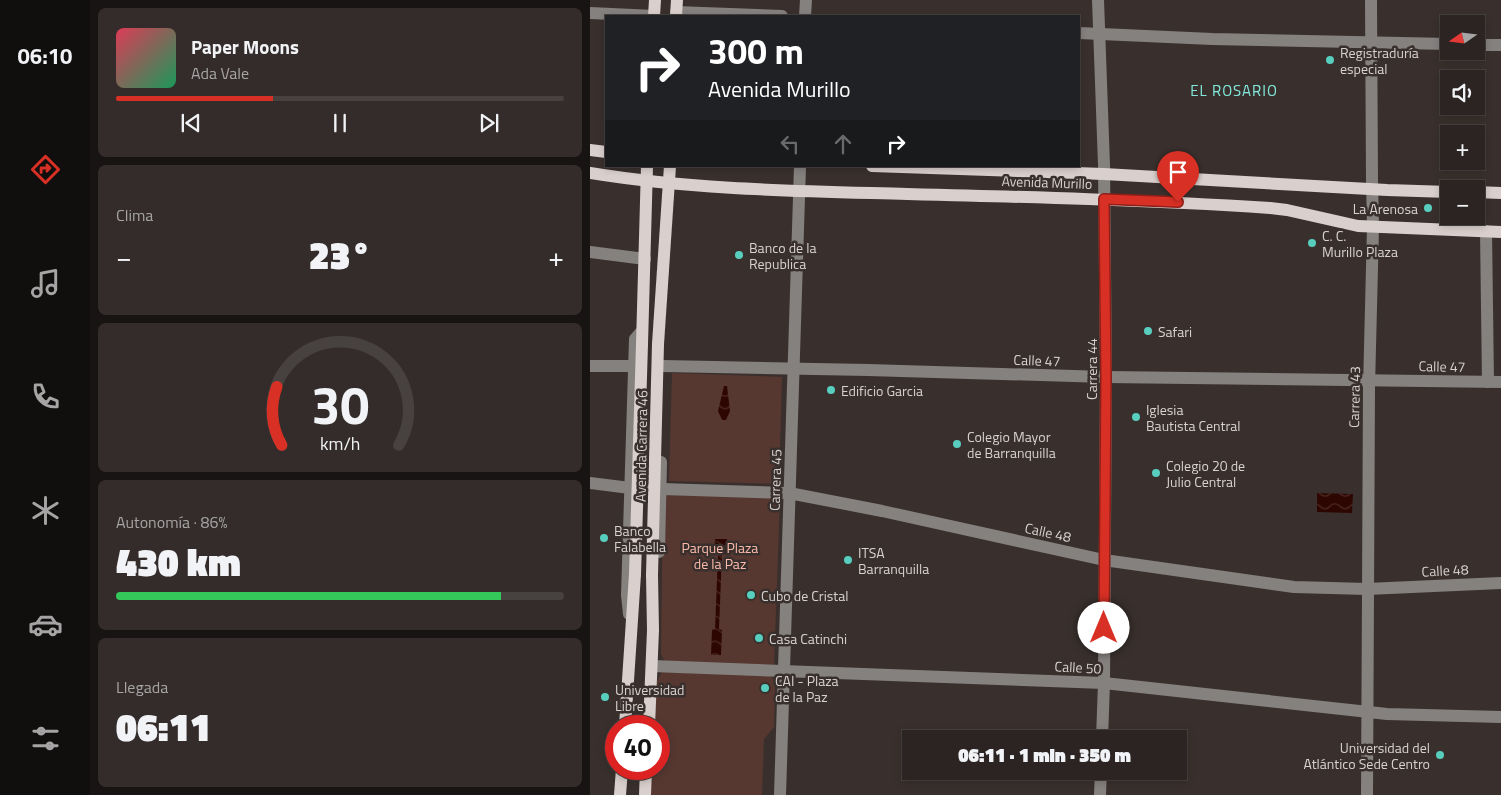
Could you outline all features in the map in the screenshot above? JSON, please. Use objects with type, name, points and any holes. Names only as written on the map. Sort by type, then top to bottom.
[{"type":"main road","points":[[654,15],[655,0]]},
{"type":"main road","points":[[590,150],[605,152]]},
{"type":"main road","name":"Avenida Carrera 46","points":[[627,715],[635,574],[648,167]]},
{"type":"main road","name":"Avenida Carrera 46","points":[[650,715],[654,630],[652,575],[659,338],[670,167]]},
{"type":"main road","name":"Avenida Murillo","points":[[901,167],[1104,174],[1440,192]]},
{"type":"main road","name":"Avenida Murillo","points":[[590,173],[647,182],[799,191],[1104,199],[1270,208],[1374,227],[1501,232]]},
{"type":"main road","points":[[668,204],[676,192],[690,184]]},
{"type":"main road","points":[[1485,192],[1501,193]]},
{"type":"main road","points":[[620,795],[621,780]]},
{"type":"main road","points":[[645,795],[646,780]]},
{"type":"street","points":[[805,15],[806,0]]},
{"type":"street","name":"Carrera 44","points":[[1098,0],[1104,174],[1106,377],[1102,730]]},
{"type":"street","name":"Carrera 43","points":[[1367,795],[1369,380],[1374,227],[1371,0]]},
{"type":"street","points":[[676,10],[764,15]]},
{"type":"street","points":[[590,13],[633,15]]},
{"type":"street","points":[[1080,33],[1212,39],[1440,44]]},
{"type":"street","points":[[1485,45],[1501,46]]},
{"type":"street","name":"Carrera 45","points":[[780,795],[800,167]]},
{"type":"street","points":[[1486,231],[1488,382]]},
{"type":"street","points":[[590,252],[645,259]]},
{"type":"street","points":[[631,631],[626,595],[634,366],[635,339],[642,331]]},
{"type":"street","points":[[654,630],[658,576],[664,341],[659,338]]},
{"type":"street","points":[[590,366],[634,366]]},
{"type":"street","name":"Calle 47","points":[[663,366],[1106,377],[1501,382]]},
{"type":"street","name":"Calle 48","points":[[590,483],[630,488],[789,493],[892,513],[1104,560],[1294,587],[1367,589],[1501,583]]},
{"type":"street","name":"Calle 50","points":[[652,666],[1104,684],[1367,712],[1501,718]]},
{"type":"street","points":[[1100,795],[1101,780]]},
{"type":"green space","points":[[672,373],[782,377],[779,484],[669,481]]},
{"type":"green space","name":"Parque Plaza de la Paz","points":[[663,495],[780,497],[774,666],[665,662],[661,654]]},
{"type":"green space","points":[[662,672],[768,674],[775,680],[774,727],[764,739],[762,795],[648,795],[649,780],[670,780],[670,715],[655,715],[657,681]]},
{"type":"water","points":[[724,386],[727,386],[730,411],[726,420],[722,420],[718,411]]},
{"type":"water","points":[[1317,493],[1353,494],[1352,513],[1317,512]]},
{"type":"water","points":[[715,539],[727,539],[726,554],[722,554],[719,629],[722,630],[721,655],[711,655],[712,629],[715,629],[718,554],[714,553]]},
{"type":"place","name":"Registraduría especial","points":[[1330,60]]},
{"type":"place","name":"La Arenosa","points":[[1428,208]]},
{"type":"place","name":"C. C. Murillo Plaza","points":[[1312,243]]},
{"type":"place","name":"Banco de la Republica","points":[[739,255]]},
{"type":"place","name":"Safari","points":[[1148,331]]},
{"type":"place","name":"Edificio Garcia","points":[[831,390]]},
{"type":"place","name":"Iglesia Bautista Central","points":[[1136,417]]},
{"type":"place","name":"Colegio Mayor de Barranquilla","points":[[957,444]]},
{"type":"place","name":"Colegio 20 de Julio Central","points":[[1156,473]]},
{"type":"place","name":"Banco Falabella","points":[[604,538]]},
{"type":"place","name":"ITSA Barranquilla","points":[[848,560]]},
{"type":"place","name":"Cubo de Cristal","points":[[751,595]]},
{"type":"place","name":"Casa Catinchi","points":[[759,638]]},
{"type":"place","name":"CAI - Plaza de la Paz","points":[[765,688]]},
{"type":"place","name":"Universidad Libre","points":[[605,697]]},
{"type":"place","name":"Universidad del Atlántico Sede Centro","points":[[1440,755]]},
{"type":"district","name":"EL ROSARIO","points":[[1234,90]]},
{"type":"route","points":[[1104,628],[1106,377],[1104,199],[1178,202]]}]
